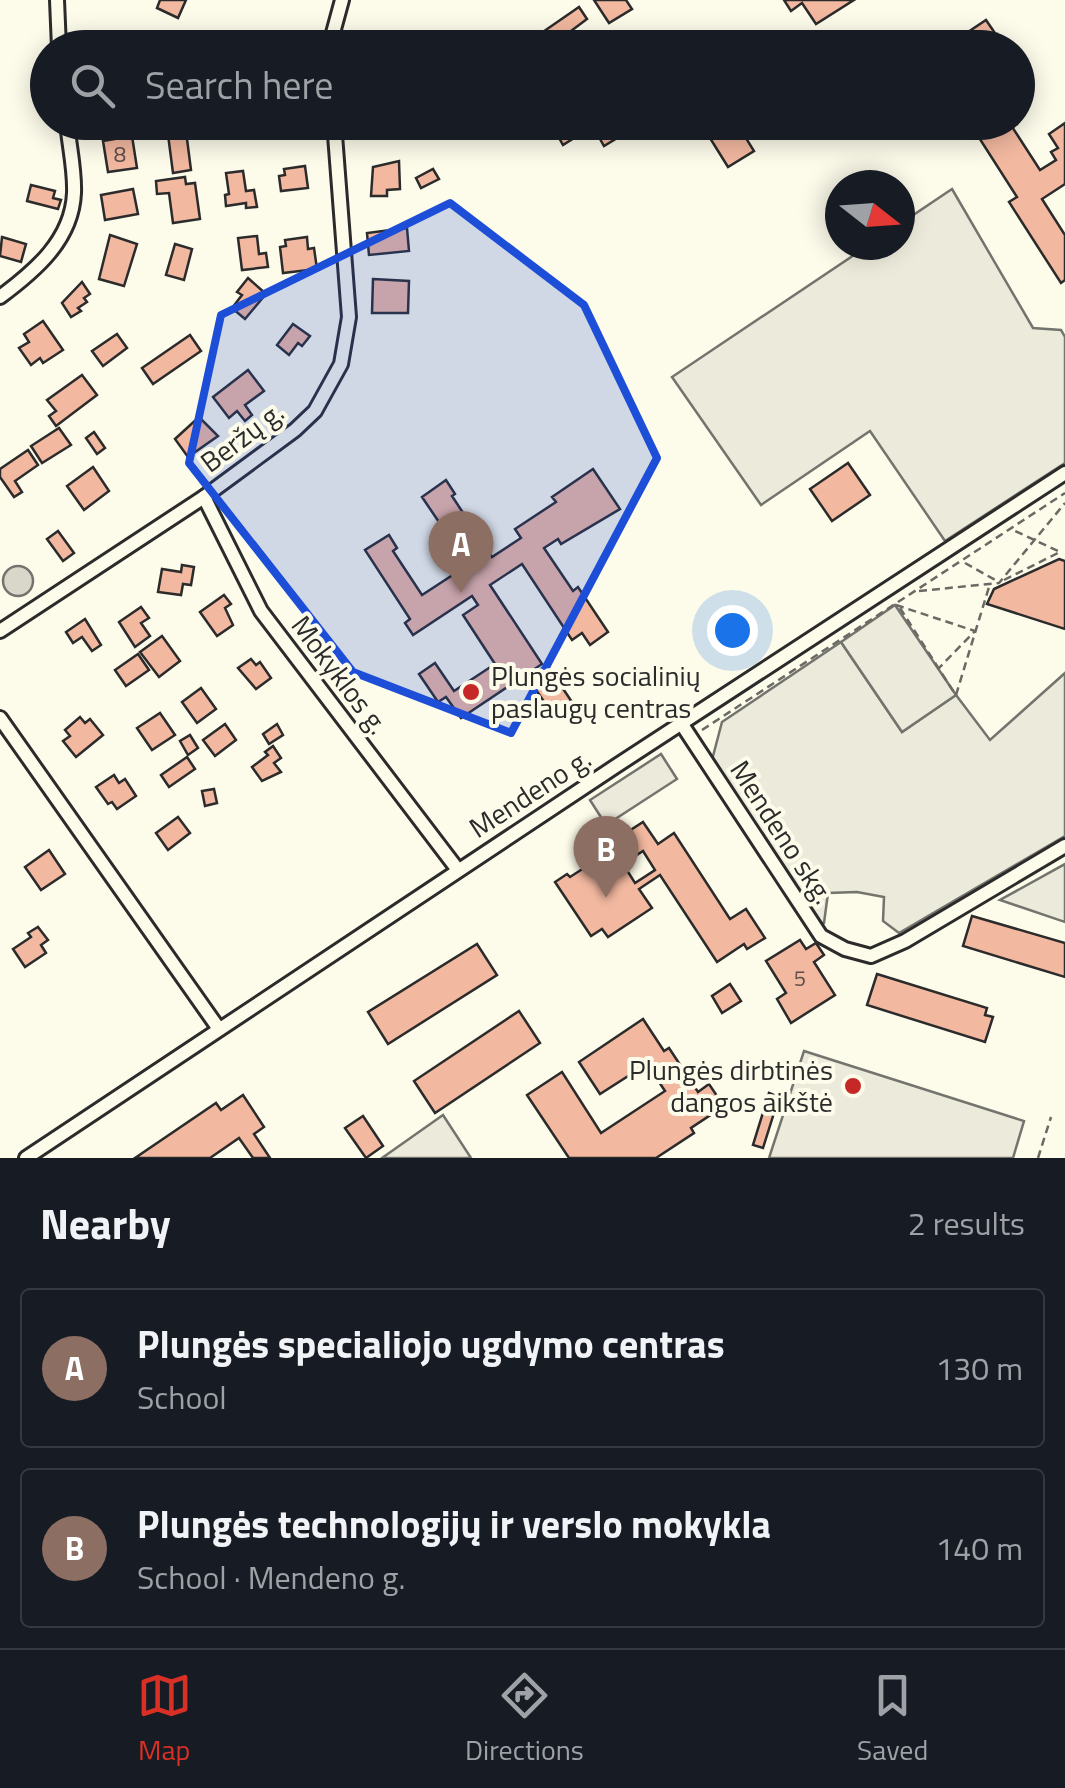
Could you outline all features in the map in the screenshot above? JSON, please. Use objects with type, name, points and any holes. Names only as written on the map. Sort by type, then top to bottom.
[{"type":"street","points":[[56,0],[58,30]]},
{"type":"street","points":[[334,30],[342,0]]},
{"type":"street","points":[[0,297],[37,270],[63,233],[74,194],[68,140]]},
{"type":"street","name":"Beržų g.","points":[[0,631],[204,496],[315,411],[341,364],[349,317],[334,140]]},
{"type":"street","name":"Mendeno g.","points":[[26,1158],[1065,473]]},
{"type":"street","name":"Mokyklos g.","points":[[204,496],[260,611],[458,870]]},
{"type":"street","points":[[0,718],[219,1029]]},
{"type":"street","name":"Mendeno skg.","points":[[681,723],[821,936],[845,950],[871,956],[905,941],[1065,846]]},
{"type":"path","points":[[690,738],[1065,494]]},
{"type":"path","points":[[999,583],[1065,503]]},
{"type":"path","points":[[1010,529],[1063,553]]},
{"type":"path","points":[[914,592],[999,583],[1063,553]]},
{"type":"path","points":[[963,562],[999,583]]},
{"type":"path","points":[[896,606],[956,695],[990,584]]},
{"type":"path","points":[[896,606],[976,631]]},
{"type":"path","points":[[938,668],[976,631]]},
{"type":"path","points":[[1038,1158],[1051,1117]]},
{"type":"highlighted area","points":[[450,203],[584,305],[657,458],[511,733],[353,672],[189,463],[221,315]]},
{"type":"shaded area","points":[[952,189],[1033,328],[1061,330],[1065,337],[1065,463],[945,541],[870,431],[761,505],[672,377],[847,260],[915,260],[915,214]]},
{"type":"shaded area","points":[[18,566],[29,570],[33,581],[29,592],[18,596],[7,592],[3,581],[7,570]]},
{"type":"shaded area","points":[[895,605],[956,695],[902,732],[841,642]]},
{"type":"shaded area","points":[[841,642],[902,732],[956,695],[990,740],[1065,673],[1065,836],[899,933],[883,921],[884,897],[857,892],[828,893],[824,923],[818,923],[712,760],[722,722]]},
{"type":"shaded area","points":[[661,754],[677,779],[606,825],[590,800]]},
{"type":"shaded area","points":[[1065,864],[1065,922],[1000,900]]},
{"type":"shaded area","name":"Plungės dirbtinės dangos aikštė","points":[[804,1051],[1024,1121],[1013,1158],[769,1158]]},
{"type":"shaded area","points":[[443,1115],[471,1158],[382,1158]]},
{"type":"building","points":[[160,0],[186,0],[178,18],[157,8]]},
{"type":"building","points":[[594,0],[626,0],[632,9],[609,23]]},
{"type":"building","points":[[784,0],[854,0],[816,24],[802,3],[791,11]]},
{"type":"building","points":[[579,7],[587,19],[572,30],[546,30]]},
{"type":"building","points":[[986,20],[993,30],[971,30]]},
{"type":"building","points":[[1065,123],[1065,184],[1042,199],[1065,235],[1065,280],[1061,283],[1009,202],[1017,197],[981,140],[1021,140],[1040,170],[1056,160],[1051,152],[1058,148],[1049,134]]},
{"type":"building","points":[[133,140],[137,168],[108,172],[103,141]]},
{"type":"building","points":[[169,140],[187,140],[191,170],[173,173]]},
{"type":"building","points":[[711,140],[747,140],[754,151],[728,167]]},
{"type":"building","points":[[399,161],[400,189],[387,190],[387,196],[371,196],[373,167]]},
{"type":"building","points":[[305,166],[308,188],[281,191],[279,176],[285,175],[284,169]]},
{"type":"building","points":[[433,169],[439,179],[421,188],[416,178]]},
{"type":"building","points":[[243,171],[246,191],[254,190],[257,207],[246,208],[246,203],[226,206],[226,173]]},
{"type":"building","points":[[185,177],[186,184],[195,183],[200,219],[173,223],[169,193],[157,194],[156,181]]},
{"type":"building","points":[[31,185],[55,191],[53,198],[61,200],[58,209],[27,201]]},
{"type":"building","points":[[133,189],[138,214],[105,220],[101,195]]},
{"type":"building","points":[[407,228],[409,251],[369,255],[367,233]]},
{"type":"building","points":[[110,235],[137,244],[124,286],[99,279]]},
{"type":"building","points":[[257,236],[259,254],[266,253],[268,267],[242,270],[238,238]]},
{"type":"building","points":[[2,237],[26,244],[21,262],[0,256]]},
{"type":"building","points":[[307,237],[308,249],[314,248],[317,269],[283,273],[280,247],[286,246],[285,240]]},
{"type":"building","points":[[175,244],[192,249],[184,280],[166,275]]},
{"type":"building","points":[[248,278],[266,294],[245,319],[232,308],[242,295],[237,292]]},
{"type":"building","points":[[373,279],[409,281],[408,313],[372,313]]},
{"type":"building","points":[[82,282],[90,294],[78,308],[81,311],[71,317],[62,303]]},
{"type":"building","points":[[43,321],[63,350],[43,363],[40,358],[31,365],[19,348],[29,342],[24,334]]},
{"type":"building","points":[[293,324],[310,336],[289,355],[277,345]]},
{"type":"building","points":[[117,334],[127,348],[103,366],[92,351]]},
{"type":"building","points":[[190,335],[201,351],[153,384],[142,368]]},
{"type":"building","points":[[248,370],[264,391],[245,405],[252,415],[245,421],[237,411],[229,418],[213,397]]},
{"type":"building","points":[[82,375],[97,395],[56,426],[49,416],[56,411],[47,400]]},
{"type":"building","points":[[199,417],[218,436],[188,457],[175,439]]},
{"type":"building","points":[[59,428],[71,445],[42,463],[31,446]]},
{"type":"building","points":[[94,432],[105,448],[97,454],[86,438]]},
{"type":"building","points":[[28,450],[38,465],[15,481],[22,492],[14,497],[0,477],[0,469]]},
{"type":"building","points":[[848,463],[870,495],[832,521],[810,489]]},
{"type":"building","points":[[93,467],[109,491],[84,510],[67,486]]},
{"type":"building","points":[[593,469],[620,509],[561,544],[558,539],[544,548],[573,591],[578,587],[608,632],[590,645],[582,633],[572,640],[522,564],[490,585],[542,664],[461,718],[446,697],[438,702],[419,674],[435,663],[454,691],[495,664],[463,615],[478,605],[472,596],[413,635],[405,623],[410,619],[365,550],[389,535],[397,548],[393,551],[422,595],[468,565],[422,497],[446,480],[455,494],[452,496],[492,557],[521,538],[515,529],[556,502],[552,497]]},
{"type":"building","points":[[58,531],[74,553],[63,561],[47,539]]},
{"type":"building","points":[[1059,559],[1065,561],[1065,629],[987,604],[994,589]]},
{"type":"building","points":[[182,565],[194,567],[191,585],[183,584],[181,595],[158,592],[162,569],[181,572]]},
{"type":"building","points":[[224,595],[231,604],[225,608],[233,625],[217,636],[200,612]]},
{"type":"building","points":[[141,607],[149,618],[141,623],[150,636],[135,647],[119,622]]},
{"type":"building","points":[[85,619],[101,645],[92,651],[82,637],[73,643],[66,632]]},
{"type":"building","points":[[162,636],[180,661],[159,677],[140,652]]},
{"type":"building","points":[[138,654],[149,670],[126,686],[115,670]]},
{"type":"building","points":[[251,659],[256,665],[260,662],[271,678],[256,689],[238,668]]},
{"type":"building","points":[[547,665],[574,705],[555,718],[528,678]]},
{"type":"building","points":[[201,688],[216,709],[197,723],[182,702]]},
{"type":"building","points":[[160,713],[175,735],[152,750],[137,728]]},
{"type":"building","points":[[80,717],[85,723],[90,719],[103,735],[76,757],[63,741],[70,736],[65,730]]},
{"type":"building","points":[[225,724],[236,740],[215,756],[203,740]]},
{"type":"building","points":[[277,724],[283,735],[269,744],[263,734]]},
{"type":"building","points":[[190,735],[198,748],[188,755],[180,741]]},
{"type":"building","points":[[273,746],[281,758],[274,763],[281,772],[262,781],[252,767]]},
{"type":"building","points":[[187,757],[195,769],[169,787],[161,775]]},
{"type":"building","points":[[114,775],[119,783],[125,779],[136,796],[117,809],[112,802],[108,804],[96,787]]},
{"type":"building","points":[[214,789],[217,803],[205,806],[202,791]]},
{"type":"building","points":[[178,817],[190,833],[168,850],[156,833]]},
{"type":"building","points":[[643,822],[658,844],[674,833],[730,919],[746,909],[765,938],[747,949],[744,944],[717,962],[660,875],[639,889],[652,908],[608,937],[602,929],[591,936],[555,882],[612,850],[609,844]],"holes":[[[643,851],[655,870],[635,883],[623,864]]]},
{"type":"building","points":[[49,850],[65,874],[41,890],[25,867]]},
{"type":"building","points":[[972,916],[1065,943],[1065,977],[963,946]]},
{"type":"building","points":[[38,927],[48,940],[41,945],[46,953],[25,967],[13,949]]},
{"type":"building","points":[[800,940],[806,949],[816,943],[824,955],[814,962],[835,995],[791,1023],[777,999],[786,993],[766,961]]},
{"type":"building","points":[[477,944],[497,975],[388,1044],[368,1012]]},
{"type":"building","points":[[877,974],[987,1008],[985,1015],[993,1017],[985,1042],[867,1005]]},
{"type":"building","points":[[730,984],[741,1001],[722,1013],[712,996]]},
{"type":"building","points":[[519,1011],[540,1043],[435,1113],[414,1081]]},
{"type":"building","points":[[643,1019],[664,1051],[669,1048],[698,1092],[709,1084],[717,1096],[706,1104],[712,1114],[691,1128],[694,1133],[656,1158],[569,1158],[527,1095],[562,1072],[601,1133],[665,1091],[647,1064],[600,1094],[579,1062]]},
{"type":"building","points":[[769,1093],[779,1097],[763,1148],[753,1145]]},
{"type":"building","points":[[243,1095],[264,1127],[254,1134],[270,1158],[253,1158],[239,1138],[210,1158],[135,1158],[216,1103],[221,1110]]},
{"type":"building","points":[[363,1116],[383,1146],[366,1158],[345,1128]]},
{"type":"place","name":"Plungės specialiojo ugdymo centras","points":[[461,593]]},
{"type":"place","name":"Plungės socialinių paslaugų centras","points":[[471,692]]},
{"type":"place","name":"Plungės technologijų ir verslo mokykla","points":[[606,898]]},
{"type":"place","name":"Plungės dirbtinės dangos aikštė","points":[[853,1086]]}]
